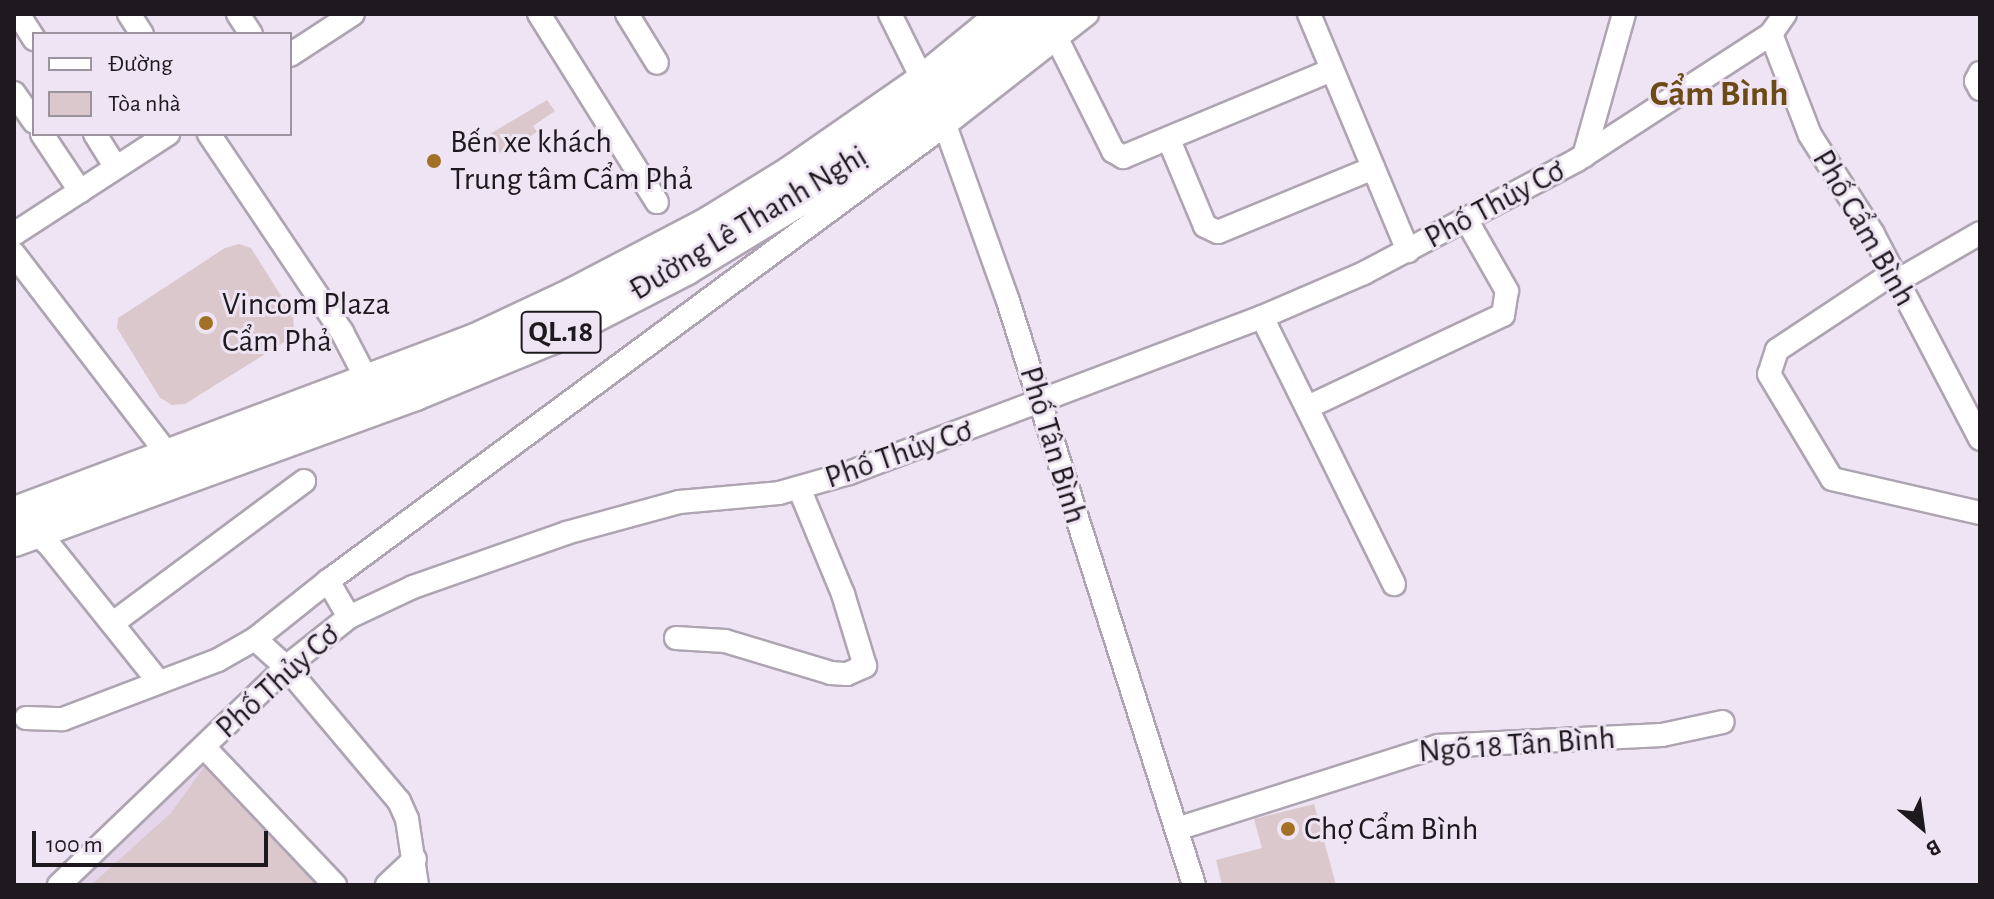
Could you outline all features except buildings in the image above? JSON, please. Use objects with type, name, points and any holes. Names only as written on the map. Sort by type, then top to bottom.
[{"type":"highway","name":"Đường Lê Thanh Nghị","points":[[935,104],[1006,14]]},
{"type":"highway","name":"Đường Lê Thanh Nghị","points":[[19,522],[415,393],[582,306],[706,226],[935,104],[1051,24]]},
{"type":"highway","name":"Đường Lê Thanh Nghị","points":[[19,522],[169,456],[476,341],[582,306]]},
{"type":"street","points":[[18,14],[32,36]]},
{"type":"street","points":[[129,14],[141,32]]},
{"type":"street","points":[[238,14],[250,32]]},
{"type":"street","points":[[539,14],[657,202]]},
{"type":"street","points":[[627,14],[657,63]]},
{"type":"street","name":"Phố Tân Bình","points":[[890,14],[935,104],[1040,404],[1194,885]]},
{"type":"street","points":[[1087,14],[1051,24],[1118,156],[1169,140],[1330,71]]},
{"type":"street","points":[[1309,14],[1330,71],[1408,251]]},
{"type":"street","points":[[1584,156],[1624,14]]},
{"type":"street","points":[[1771,34],[1785,14]]},
{"type":"street","points":[[292,54],[348,16]]},
{"type":"street","name":"Phố Thủy Cơ","points":[[59,885],[282,672],[349,617],[413,587],[566,533],[703,497],[799,488],[1040,404],[1262,317],[1408,251],[1584,156],[1771,34]]},
{"type":"street","name":"Phố Cẩm Bình","points":[[1771,34],[1810,135],[1895,277],[1980,439]]},
{"type":"street","points":[[1980,73],[1980,89]]},
{"type":"street","points":[[14,93],[32,119]]},
{"type":"street","points":[[26,718],[63,719],[218,660],[255,639],[935,104]]},
{"type":"street","points":[[43,136],[80,191]]},
{"type":"street","points":[[96,136],[116,167]]},
{"type":"street","points":[[14,234],[165,136]]},
{"type":"street","points":[[210,136],[342,332],[368,382]]},
{"type":"street","points":[[1169,140],[1205,226],[1218,232],[1373,168]]},
{"type":"street","points":[[1308,407],[1503,315],[1507,291],[1467,221]]},
{"type":"street","points":[[1980,233],[1895,277],[1777,350],[1769,374],[1832,479],[1980,513]]},
{"type":"street","points":[[14,254],[169,456]]},
{"type":"street","points":[[1262,317],[1394,584]]},
{"type":"street","points":[[113,623],[304,481]]},
{"type":"street","points":[[676,638],[725,641],[831,673],[847,674],[865,666],[843,594],[799,488]]},
{"type":"street","points":[[19,522],[113,623],[158,681]]},
{"type":"street","points":[[328,581],[349,617]]},
{"type":"street","points":[[255,639],[399,801],[407,819],[417,885]]},
{"type":"street","name":"Ngõ 18 Tân Bình","points":[[1177,829],[1438,746],[1662,735],[1723,722]]},
{"type":"street","points":[[205,748],[335,885]]},
{"type":"street","points":[[387,885],[415,859]]},
{"type":"shaded area","points":[[208,756],[327,885],[75,885]]},
{"type":"place","name":"Bến xe khách Trung tâm Cẩm Phả","points":[[434,161]]},
{"type":"place","name":"Vincom Plaza Cẩm Phả","points":[[206,323]]},
{"type":"place","name":"Chợ Cẩm Bình","points":[[1288,829]]},
{"type":"district","name":"Cẩm Bình","points":[[1719,95]]}]
